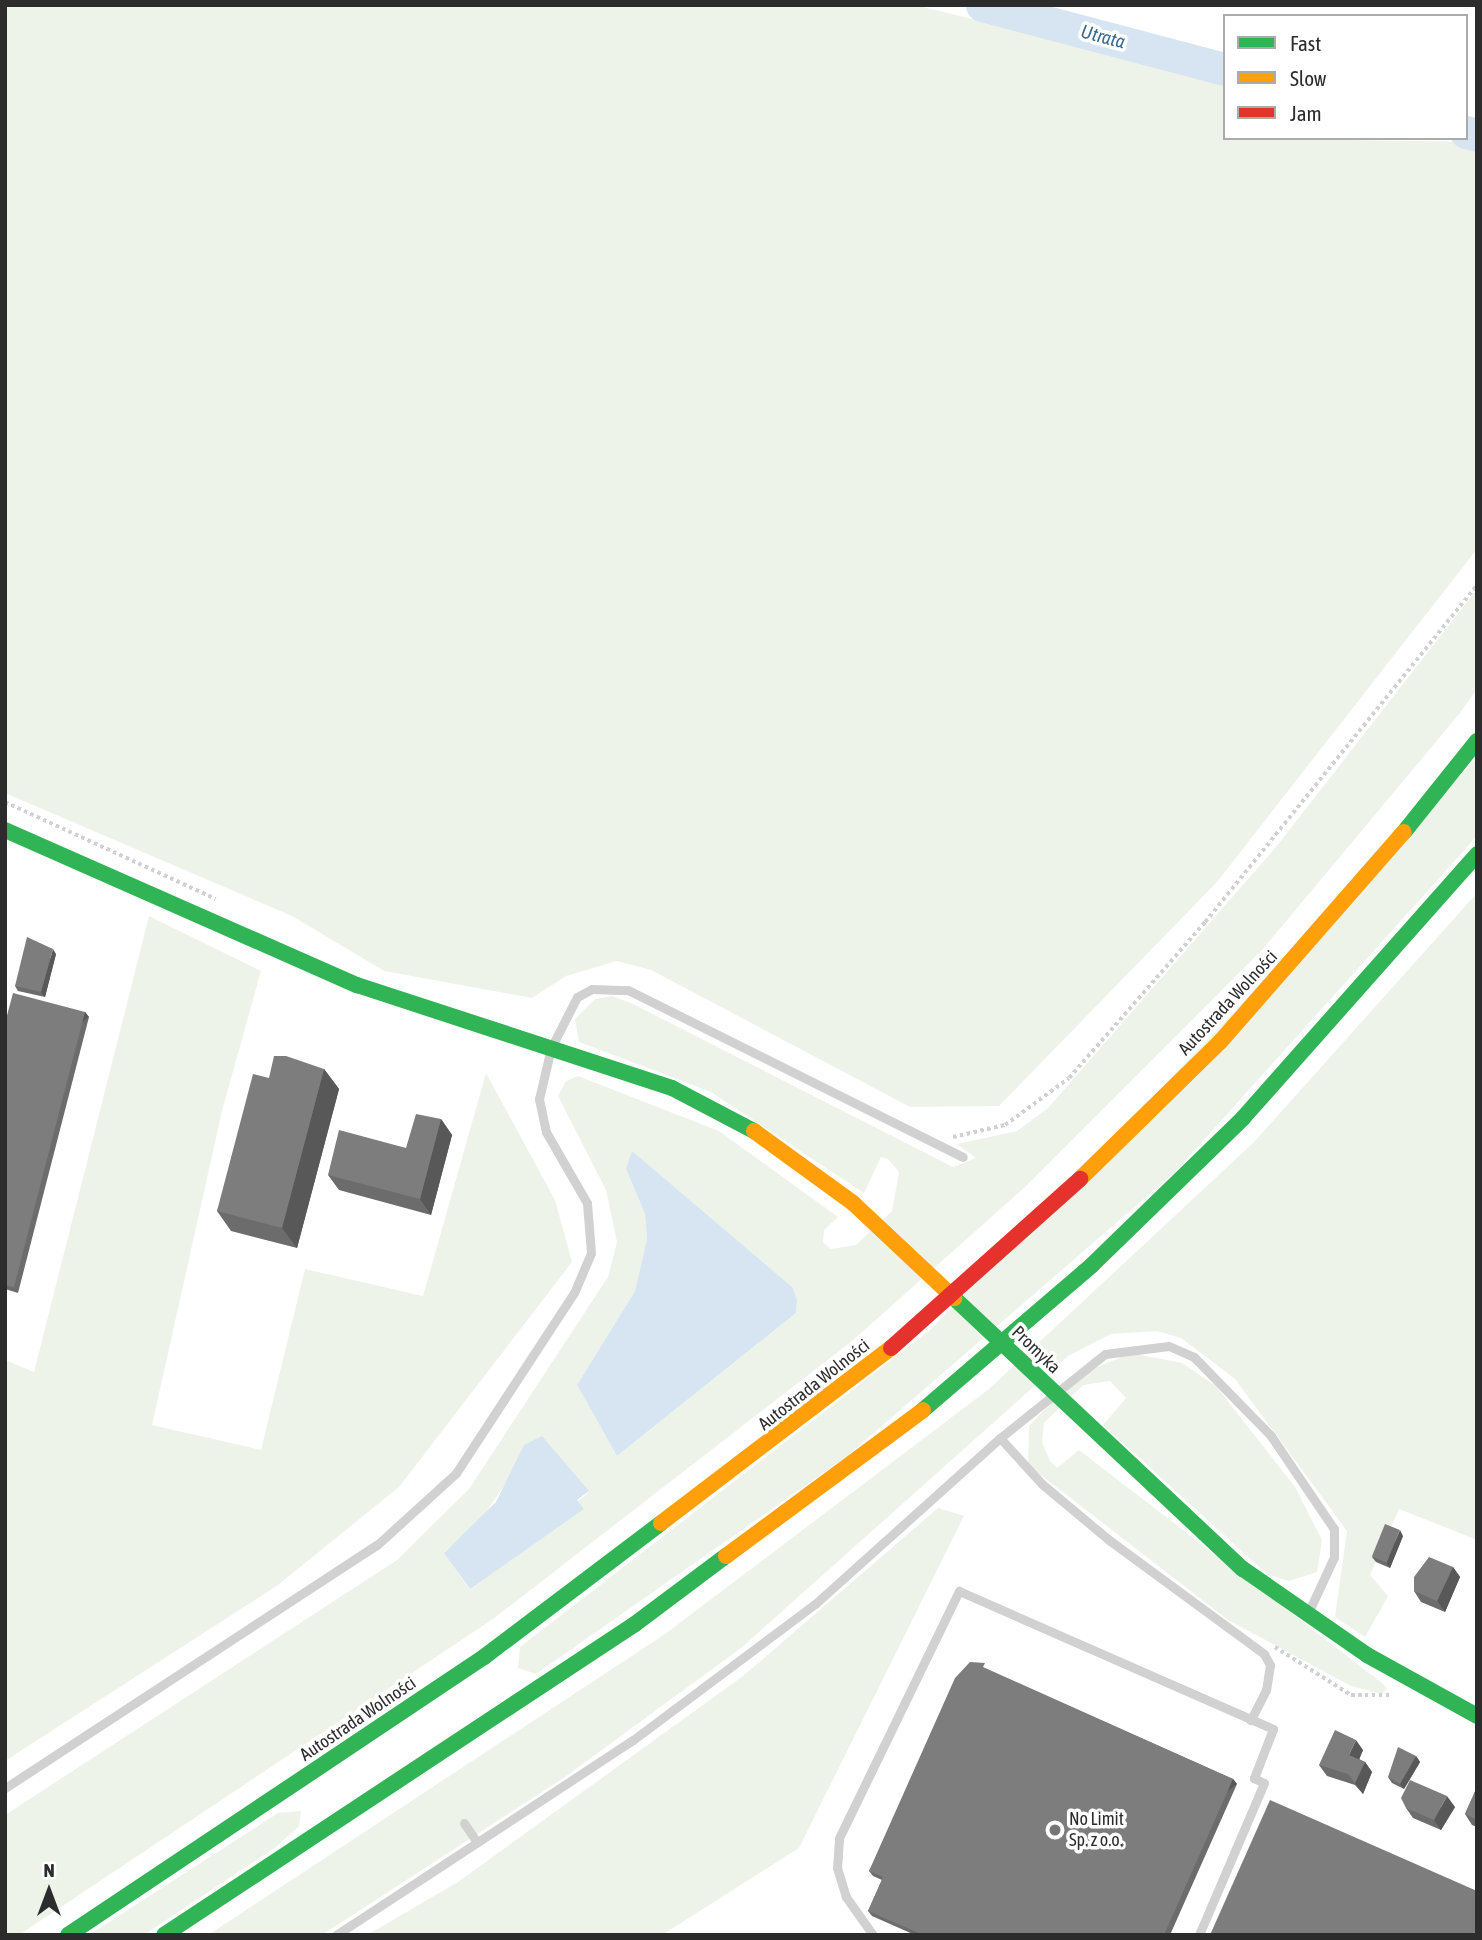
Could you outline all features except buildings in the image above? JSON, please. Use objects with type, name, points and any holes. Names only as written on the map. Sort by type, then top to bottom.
[{"type":"main road","name":"Autostrada Wolności","points":[[68,1935],[484,1657],[903,1338],[1070,1189],[1220,1042],[1380,863],[1477,741]]},
{"type":"main road","name":"Promyka","points":[[5,830],[357,985],[551,1048],[721,1110],[853,1203],[1096,1434],[1243,1569],[1306,1616],[1477,1716]]},
{"type":"main road","points":[[164,1935],[635,1625],[936,1400],[1092,1265],[1234,1127],[1334,1022],[1477,853]]},
{"type":"lane","points":[[5,1788],[377,1545],[456,1473],[574,1293],[591,1253],[587,1203],[540,1111],[551,1048],[577,997],[592,989],[628,990],[963,1157]]},
{"type":"lane","points":[[337,1935],[633,1740],[815,1604],[1000,1438],[1105,1354],[1169,1346],[1195,1357],[1271,1436],[1334,1529],[1334,1557],[1306,1616]]},
{"type":"lane","points":[[1000,1438],[1042,1484],[1109,1540],[1246,1640],[1270,1665],[1251,1720]]},
{"type":"lane","points":[[873,1935],[846,1897],[837,1868],[839,1839],[959,1591],[1273,1729],[1254,1778],[1264,1783],[1199,1935]]},
{"type":"lane","points":[[464,1823],[477,1842]]},
{"type":"path","points":[[933,1141],[1005,1125],[1069,1078],[1205,922],[1477,585]]},
{"type":"path","points":[[5,802],[214,894],[211,911]]},
{"type":"path","points":[[1246,1640],[1299,1659],[1359,1698],[1403,1690]]},
{"type":"shaded area","points":[[5,5],[915,5],[1223,81],[1223,140],[1477,142],[1477,549],[1217,882],[999,1106],[910,1107],[651,970],[617,961],[566,976],[532,998],[384,971],[292,916],[5,793]]},
{"type":"shaded area","points":[[1477,589],[1477,689],[1460,713],[1262,950],[1025,1187],[851,1342],[493,1619],[19,1935],[5,1935],[5,1815],[397,1560],[469,1489],[608,1277],[617,1242],[606,1190],[558,1096],[566,1081],[578,1076],[719,1131],[838,1217],[824,1230],[823,1242],[831,1249],[856,1245],[892,1211],[899,1172],[888,1159],[881,1157],[864,1193],[711,1092],[579,1042],[575,1019],[595,999],[612,996],[631,1003],[953,1167],[976,1158],[957,1144],[1017,1131],[1048,1108],[1276,847]],"holes":[[[626,1169],[793,1288],[797,1300],[796,1313],[617,1456],[577,1385],[635,1291],[647,1239],[645,1214]],[[510,1477],[589,1492],[469,1589],[444,1552],[480,1521]]]},
{"type":"shaded area","points":[[1477,758],[1477,836],[1175,1172],[846,1457],[536,1674],[518,1668],[520,1647],[930,1330]]},
{"type":"shaded area","points":[[1477,893],[1477,1540],[1399,1509],[1370,1575],[1388,1596],[1365,1637],[1335,1617],[1347,1531],[1235,1379],[1181,1338],[1157,1331],[1111,1334],[1068,1356],[741,1648],[565,1777],[322,1935],[208,1935],[665,1634],[989,1389],[1254,1142]]},
{"type":"shaded area","points":[[149,916],[261,971],[222,1111],[152,1425],[261,1450],[305,1269],[423,1296],[486,1073],[555,1200],[572,1262],[399,1487],[278,1585],[5,1761],[5,1360],[34,1372]]},
{"type":"shaded area","points":[[632,1151],[793,1288],[797,1300],[796,1313],[617,1456],[577,1385],[635,1291],[647,1239],[645,1214],[626,1169]]},
{"type":"shaded area","points":[[1131,1353],[1182,1363],[1216,1386],[1295,1487],[1322,1540],[1317,1572],[1289,1581],[1268,1575],[1103,1425],[1126,1398],[1110,1381],[1083,1385],[1044,1423],[1042,1442],[1050,1461],[1057,1468],[1079,1450],[1382,1683],[1387,1688],[1382,1694],[1351,1686],[1228,1620],[1028,1465],[1029,1426],[1078,1375]]},
{"type":"shaded area","points":[[542,1436],[589,1491],[577,1500],[584,1509],[470,1589],[444,1553],[496,1502],[524,1445]]},
{"type":"shaded area","points":[[938,1508],[964,1516],[799,1848],[662,1935],[367,1935],[458,1882],[743,1676]]},
{"type":"shaded area","points":[[301,1811],[299,1826],[276,1847],[144,1935],[89,1935],[278,1813]]},
{"type":"waterway","name":"Utrata","points":[[982,5],[1223,68]]},
{"type":"waterway","name":"Utrata","points":[[1468,133],[1477,135]]},
{"type":"traffic: fast","points":[[1404,832],[1477,741]]},
{"type":"traffic: fast","points":[[5,830],[357,985],[672,1088],[754,1131]]},
{"type":"traffic: fast","points":[[923,1410],[1092,1265],[1243,1118],[1477,854]]},
{"type":"traffic: fast","points":[[954,1298],[1243,1569],[1367,1655],[1477,1716]]},
{"type":"traffic: fast","points":[[68,1935],[484,1657],[661,1523]]},
{"type":"traffic: fast","points":[[164,1935],[635,1624],[726,1556]]},
{"type":"traffic: slow","points":[[1080,1179],[1220,1042],[1404,832]]},
{"type":"traffic: slow","points":[[754,1131],[853,1203],[954,1298]]},
{"type":"traffic: slow","points":[[661,1523],[891,1348]]},
{"type":"traffic: slow","points":[[726,1556],[923,1410]]},
{"type":"traffic: jam","points":[[891,1348],[1080,1179]]},
{"type":"place","name":"No Limit Sp. z o.o.","points":[[1055,1830]]}]
